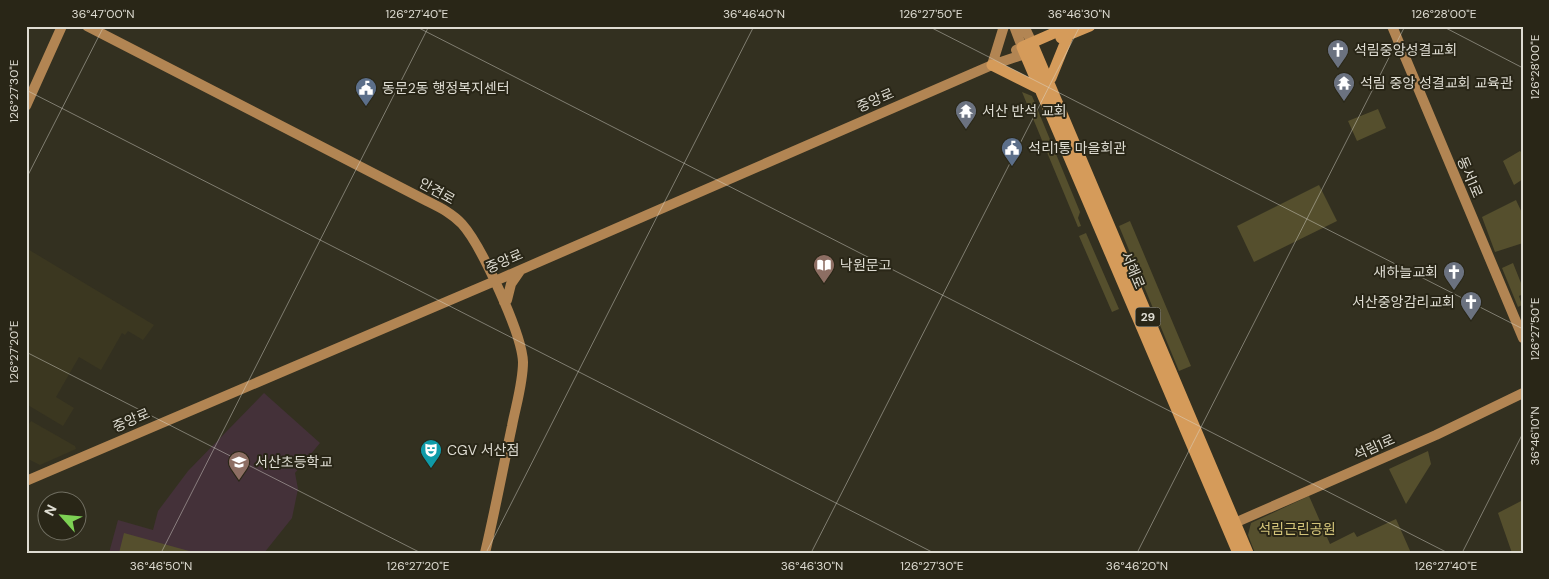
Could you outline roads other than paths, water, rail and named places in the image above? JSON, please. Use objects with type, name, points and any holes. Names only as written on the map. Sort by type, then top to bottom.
[{"type":"main road","name":"중앙로","points":[[1028,48],[1063,30],[1090,26]]},
{"type":"main road","points":[[992,65],[1044,85],[1051,78],[1063,30]]},
{"type":"main road","name":"서해로","points":[[1028,48],[1231,525],[1248,553]]},
{"type":"main road","name":"서해로","points":[[1231,525],[1238,553]]},
{"type":"street","points":[[26,106],[62,26]]},
{"type":"street","name":"안견로","points":[[87,26],[447,212],[456,218],[467,230],[495,281],[504,302],[520,341],[523,365],[485,553]]},
{"type":"street","points":[[992,65],[1004,26]]},
{"type":"street","name":"서해로","points":[[1014,26],[1028,48]]},
{"type":"street","name":"서해로","points":[[1024,26],[1028,48]]},
{"type":"street","name":"동서1로","points":[[1392,26],[1523,338]]},
{"type":"street","name":"중앙로","points":[[26,481],[521,270],[1028,48]]},
{"type":"street","points":[[504,302],[507,300],[511,284],[521,270]]},
{"type":"street","name":"석림1로","points":[[1231,525],[1436,435],[1523,394]]},
{"type":"place","name":"석림중앙성결교회","points":[[1338,69]]},
{"type":"place","name":"석림 중앙 성결교회 교육관","points":[[1344,102]]},
{"type":"place","name":"동문2동 행정복지센터","points":[[366,107]]},
{"type":"place","name":"서산 반석 교회","points":[[966,130]]},
{"type":"place","name":"석리1통 마을회관","points":[[1012,167]]},
{"type":"place","name":"낙원문고","points":[[824,284]]},
{"type":"place","name":"새하늘교회","points":[[1454,291]]},
{"type":"place","name":"서산중앙감리교회","points":[[1471,321]]},
{"type":"place","name":"CGV 서산점","points":[[431,469]]},
{"type":"place","name":"서산초등학교","points":[[239,481]]},
{"type":"park label","name":"석림근린공원","points":[[1297,529]]}]
